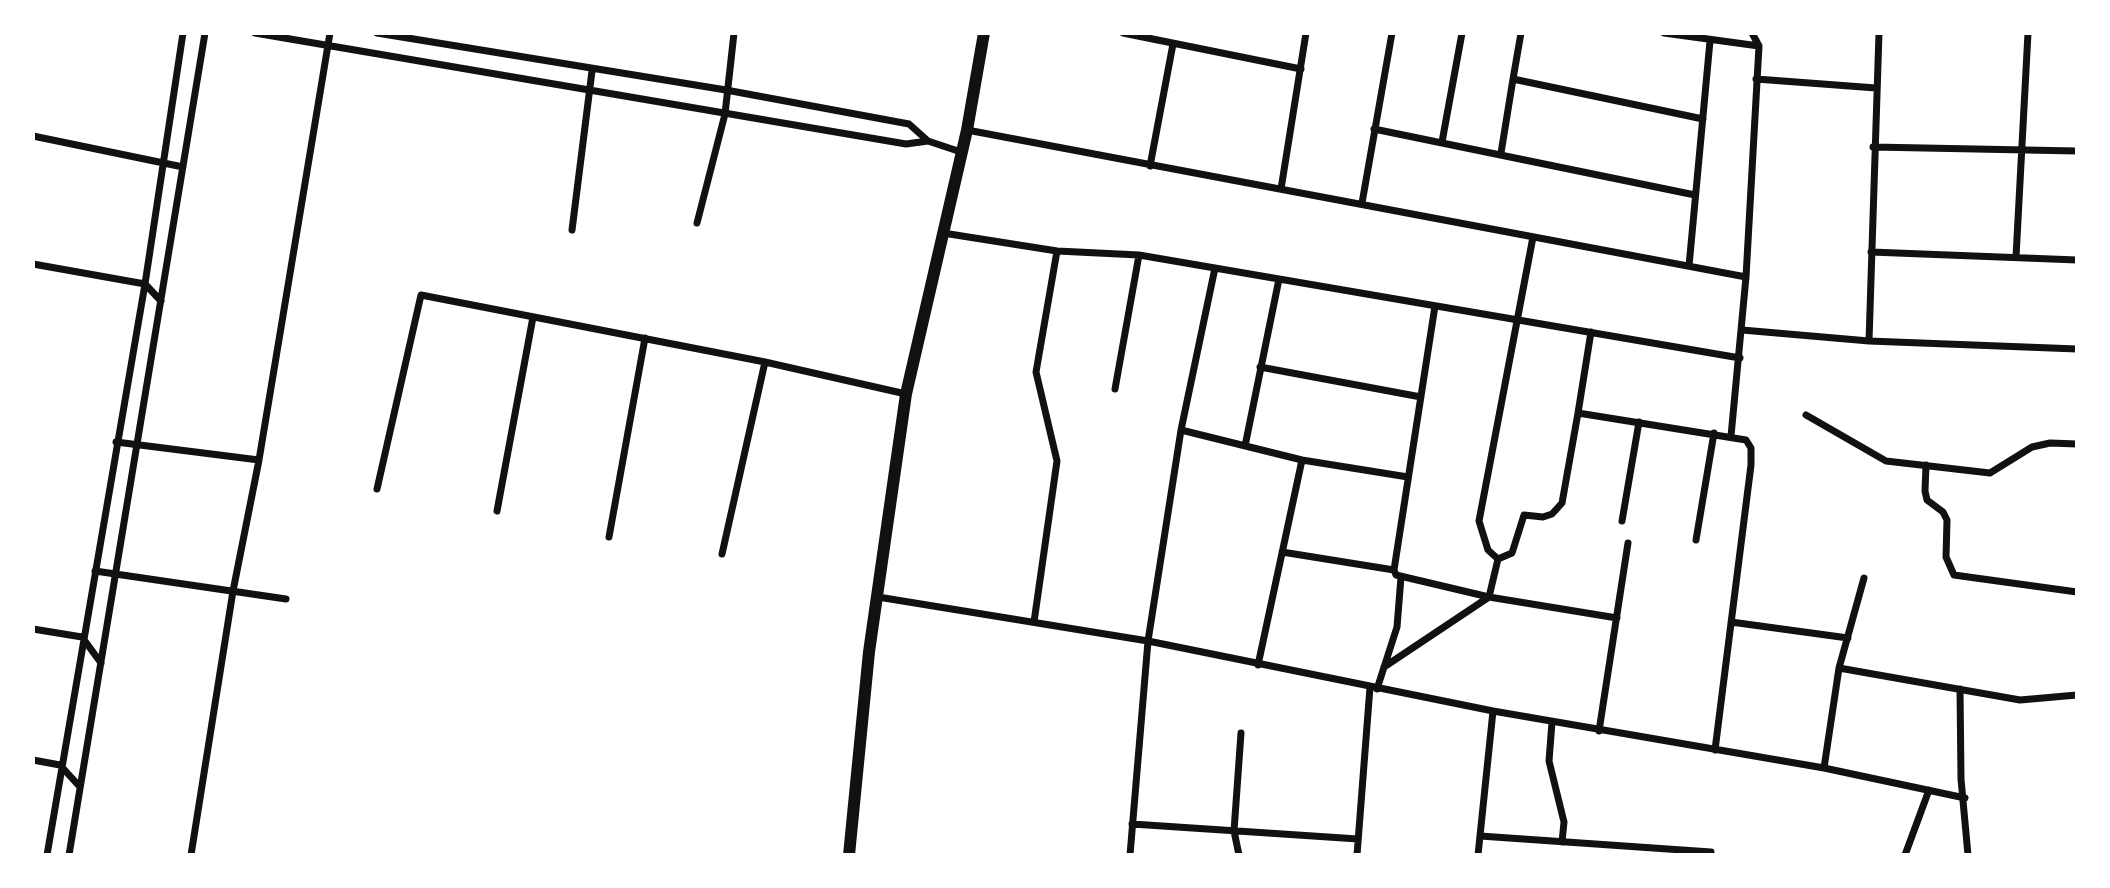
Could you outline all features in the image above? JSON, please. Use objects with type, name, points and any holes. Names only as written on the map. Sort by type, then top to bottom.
[{"type":"street","points":[[47,855],[60,765],[145,284],[183,33]]},
{"type":"street","points":[[69,855],[205,33]]},
{"type":"street","points":[[255,33],[906,144],[928,141]]},
{"type":"street","points":[[191,855],[233,591],[259,460],[330,33]]},
{"type":"street","points":[[377,33],[592,71],[726,90],[909,124],[928,141],[961,152]]},
{"type":"street","points":[[696,223],[725,114],[734,33]]},
{"type":"street","points":[[849,855],[878,597],[906,394],[967,130],[984,33]]},
{"type":"street","points":[[1123,33],[1301,69]]},
{"type":"street","points":[[1281,189],[1306,33]]},
{"type":"street","points":[[1362,203],[1392,33]]},
{"type":"street","points":[[1441,142],[1462,33]]},
{"type":"street","points":[[1501,153],[1521,33]]},
{"type":"street","points":[[1664,33],[1759,46]]},
{"type":"street","points":[[1731,436],[1746,276],[1759,46],[1752,33]]},
{"type":"street","points":[[1869,341],[1873,147],[1879,33]]},
{"type":"street","points":[[2016,257],[2028,33]]},
{"type":"street","points":[[1689,266],[1710,41]]},
{"type":"street","points":[[1150,166],[1172,44]]},
{"type":"street","points":[[572,230],[592,71]]},
{"type":"street","points":[[1513,79],[1703,119]]},
{"type":"street","points":[[1756,79],[1876,88]]},
{"type":"street","points":[[1374,129],[1695,195]]},
{"type":"street","points":[[967,130],[1746,276]]},
{"type":"street","points":[[33,136],[183,167]]},
{"type":"street","points":[[1873,147],[2077,151]]},
{"type":"street","points":[[943,233],[1057,251],[1139,255],[1740,358]]},
{"type":"street","points":[[1498,559],[1488,550],[1479,521],[1533,237]]},
{"type":"street","points":[[1034,622],[1057,461],[1037,372],[1057,251]]},
{"type":"street","points":[[1871,252],[2077,260]]},
{"type":"street","points":[[1115,389],[1139,255]]},
{"type":"street","points":[[33,264],[145,284],[161,302]]},
{"type":"street","points":[[1130,855],[1148,641],[1181,430],[1215,268]]},
{"type":"street","points":[[1245,446],[1279,279]]},
{"type":"street","points":[[377,489],[421,295],[765,362],[906,394]]},
{"type":"street","points":[[1394,570],[1435,306]]},
{"type":"street","points":[[497,511],[533,317]]},
{"type":"street","points":[[1742,330],[1869,341],[2077,349]]},
{"type":"street","points":[[1498,559],[1512,553],[1524,515],[1543,517],[1552,514],[1562,503],[1591,332]]},
{"type":"street","points":[[609,537],[645,338]]},
{"type":"street","points":[[722,554],[765,362]]},
{"type":"street","points":[[1260,367],[1421,397]]},
{"type":"street","points":[[1578,413],[1746,439],[1751,448],[1715,750]]},
{"type":"street","points":[[1806,415],[1886,461],[1990,473],[2032,447],[2050,443],[2077,444]]},
{"type":"street","points":[[1622,522],[1639,422]]},
{"type":"street","points":[[1181,430],[1302,460],[1408,477]]},
{"type":"street","points":[[1696,540],[1714,433]]},
{"type":"street","points":[[116,442],[259,460]]},
{"type":"street","points":[[1258,665],[1302,460]]},
{"type":"street","points":[[1926,465],[1927,500],[1943,512],[1947,520],[1946,557],[1954,575],[2077,592]]},
{"type":"street","points":[[1599,731],[1628,544]]},
{"type":"street","points":[[1282,552],[1394,570],[1401,577],[1489,597],[1617,618]]},
{"type":"street","points":[[1384,667],[1489,597],[1498,559]]},
{"type":"street","points":[[95,571],[286,599]]},
{"type":"street","points":[[1357,855],[1373,688],[1384,667],[1396,627],[1401,577]]},
{"type":"street","points":[[1824,768],[1839,668],[1864,578]]},
{"type":"street","points":[[878,597],[1148,641],[1373,688],[1599,731],[1824,768],[1965,798]]},
{"type":"street","points":[[1731,622],[1848,638]]},
{"type":"street","points":[[33,629],[82,637],[101,663]]},
{"type":"street","points":[[1839,668],[2020,700],[2077,695]]},
{"type":"street","points":[[1960,690],[1961,779],[1969,855]]},
{"type":"street","points":[[1478,855],[1493,711]]},
{"type":"street","points":[[1552,722],[1549,761],[1564,822],[1562,842]]},
{"type":"street","points":[[1239,855],[1234,831],[1241,733]]},
{"type":"street","points":[[33,760],[60,765],[80,787]]},
{"type":"street","points":[[1906,855],[1929,790]]},
{"type":"street","points":[[1132,824],[1358,839]]},
{"type":"street","points":[[1480,836],[1711,852]]}]
